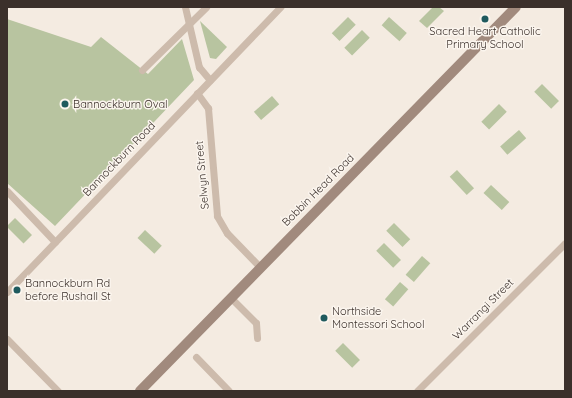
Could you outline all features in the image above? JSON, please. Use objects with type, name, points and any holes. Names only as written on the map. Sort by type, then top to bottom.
[{"type":"main road","name":"Bobbin Head Road","points":[[140,391],[516,7]]},
{"type":"street","points":[[185,7],[199,67],[210,80]]},
{"type":"street","points":[[142,70],[206,7]]},
{"type":"street","name":"Bannockburn Road","points":[[7,292],[280,7]]},
{"type":"street","name":"Selwyn Street","points":[[197,93],[208,108],[215,206],[219,220],[227,233],[260,267]]},
{"type":"street","points":[[7,191],[55,242]]},
{"type":"street","name":"Warrangi Street","points":[[418,391],[565,243]]},
{"type":"street","points":[[231,298],[256,323],[257,338]]},
{"type":"street","points":[[7,339],[58,391]]},
{"type":"street","points":[[196,357],[229,391]]},
{"type":"green space","points":[[433,7],[439,7],[444,11],[427,28],[419,21]]},
{"type":"green space","points":[[348,17],[356,25],[340,41],[332,33]]},
{"type":"green space","points":[[389,17],[407,33],[399,41],[382,25]]},
{"type":"green space","name":"Bannockburn Oval","points":[[7,19],[91,47],[101,37],[148,74],[182,39],[194,80],[55,226],[7,183]]},
{"type":"green space","points":[[200,21],[227,47],[216,59],[210,58]]},
{"type":"green space","points":[[362,30],[370,38],[352,55],[344,48]]},
{"type":"green space","points":[[542,84],[559,101],[551,109],[534,92]]},
{"type":"green space","points":[[272,96],[279,104],[261,120],[254,112]]},
{"type":"green space","points":[[499,104],[507,112],[489,129],[481,122]]},
{"type":"green space","points":[[519,130],[526,138],[507,155],[500,146]]},
{"type":"green space","points":[[457,170],[474,188],[467,195],[450,177]]},
{"type":"green space","points":[[491,185],[509,202],[502,210],[483,193]]},
{"type":"green space","points":[[15,218],[32,235],[23,243],[7,227]]},
{"type":"green space","points":[[394,223],[410,239],[402,247],[386,231]]},
{"type":"green space","points":[[145,230],[162,246],[154,254],[137,238]]},
{"type":"green space","points":[[384,243],[401,260],[393,268],[376,251]]},
{"type":"green space","points":[[422,256],[430,263],[414,282],[406,275]]},
{"type":"green space","points":[[400,282],[408,289],[393,307],[385,299]]},
{"type":"green space","points":[[343,343],[360,360],[352,368],[335,351]]},
{"type":"place","name":"Sacred Heart Catholic Primary School","points":[[485,19]]},
{"type":"place","name":"Bannockburn Oval","points":[[65,104]]},
{"type":"place","name":"Bannockburn Rd before Rushall St","points":[[17,290]]},
{"type":"place","name":"Northside Montessori School","points":[[324,318]]}]
